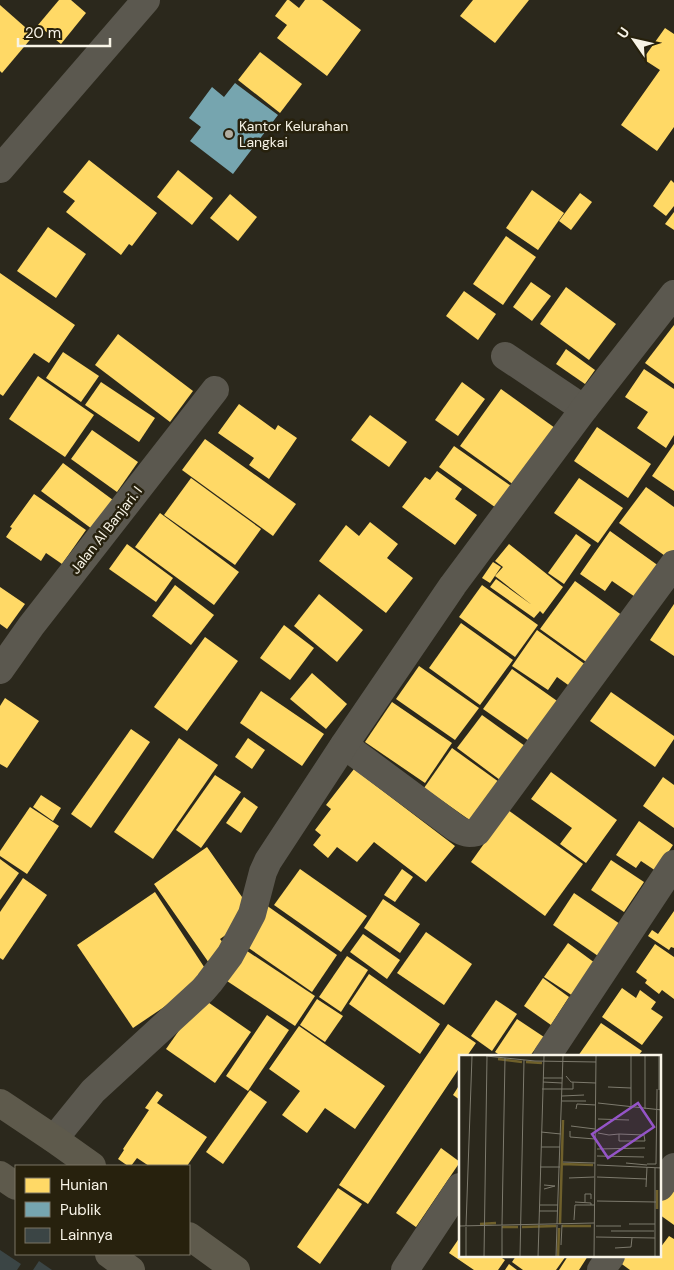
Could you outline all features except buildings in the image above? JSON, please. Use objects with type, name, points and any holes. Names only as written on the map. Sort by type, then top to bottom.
[{"type":"highway","points":[[0,1103],[91,1165]]},
{"type":"highway","points":[[0,1176],[15,1185]]},
{"type":"highway","points":[[190,1237],[236,1270]]},
{"type":"highway","points":[[110,1255],[131,1270]]},
{"type":"street","points":[[0,170],[146,0]]},
{"type":"street","points":[[54,1139],[93,1091],[202,990],[230,955],[252,914],[263,872],[268,861],[344,745],[453,585],[584,409],[674,294]]},
{"type":"street","points":[[505,356],[584,409]]},
{"type":"street","name":"Jalan Al Banjari. I","points":[[0,670],[31,626],[215,390]]},
{"type":"street","points":[[344,745],[456,828],[464,833],[471,834],[477,832],[674,564]]},
{"type":"street","points":[[547,1055],[674,864]]},
{"type":"street","points":[[662,1184],[674,1167]]},
{"type":"street","points":[[405,1270],[459,1189]]},
{"type":"street","points":[[601,1270],[610,1258]]},
{"type":"place","name":"Kantor Kelurahan Langkai","points":[[229,134]]}]
